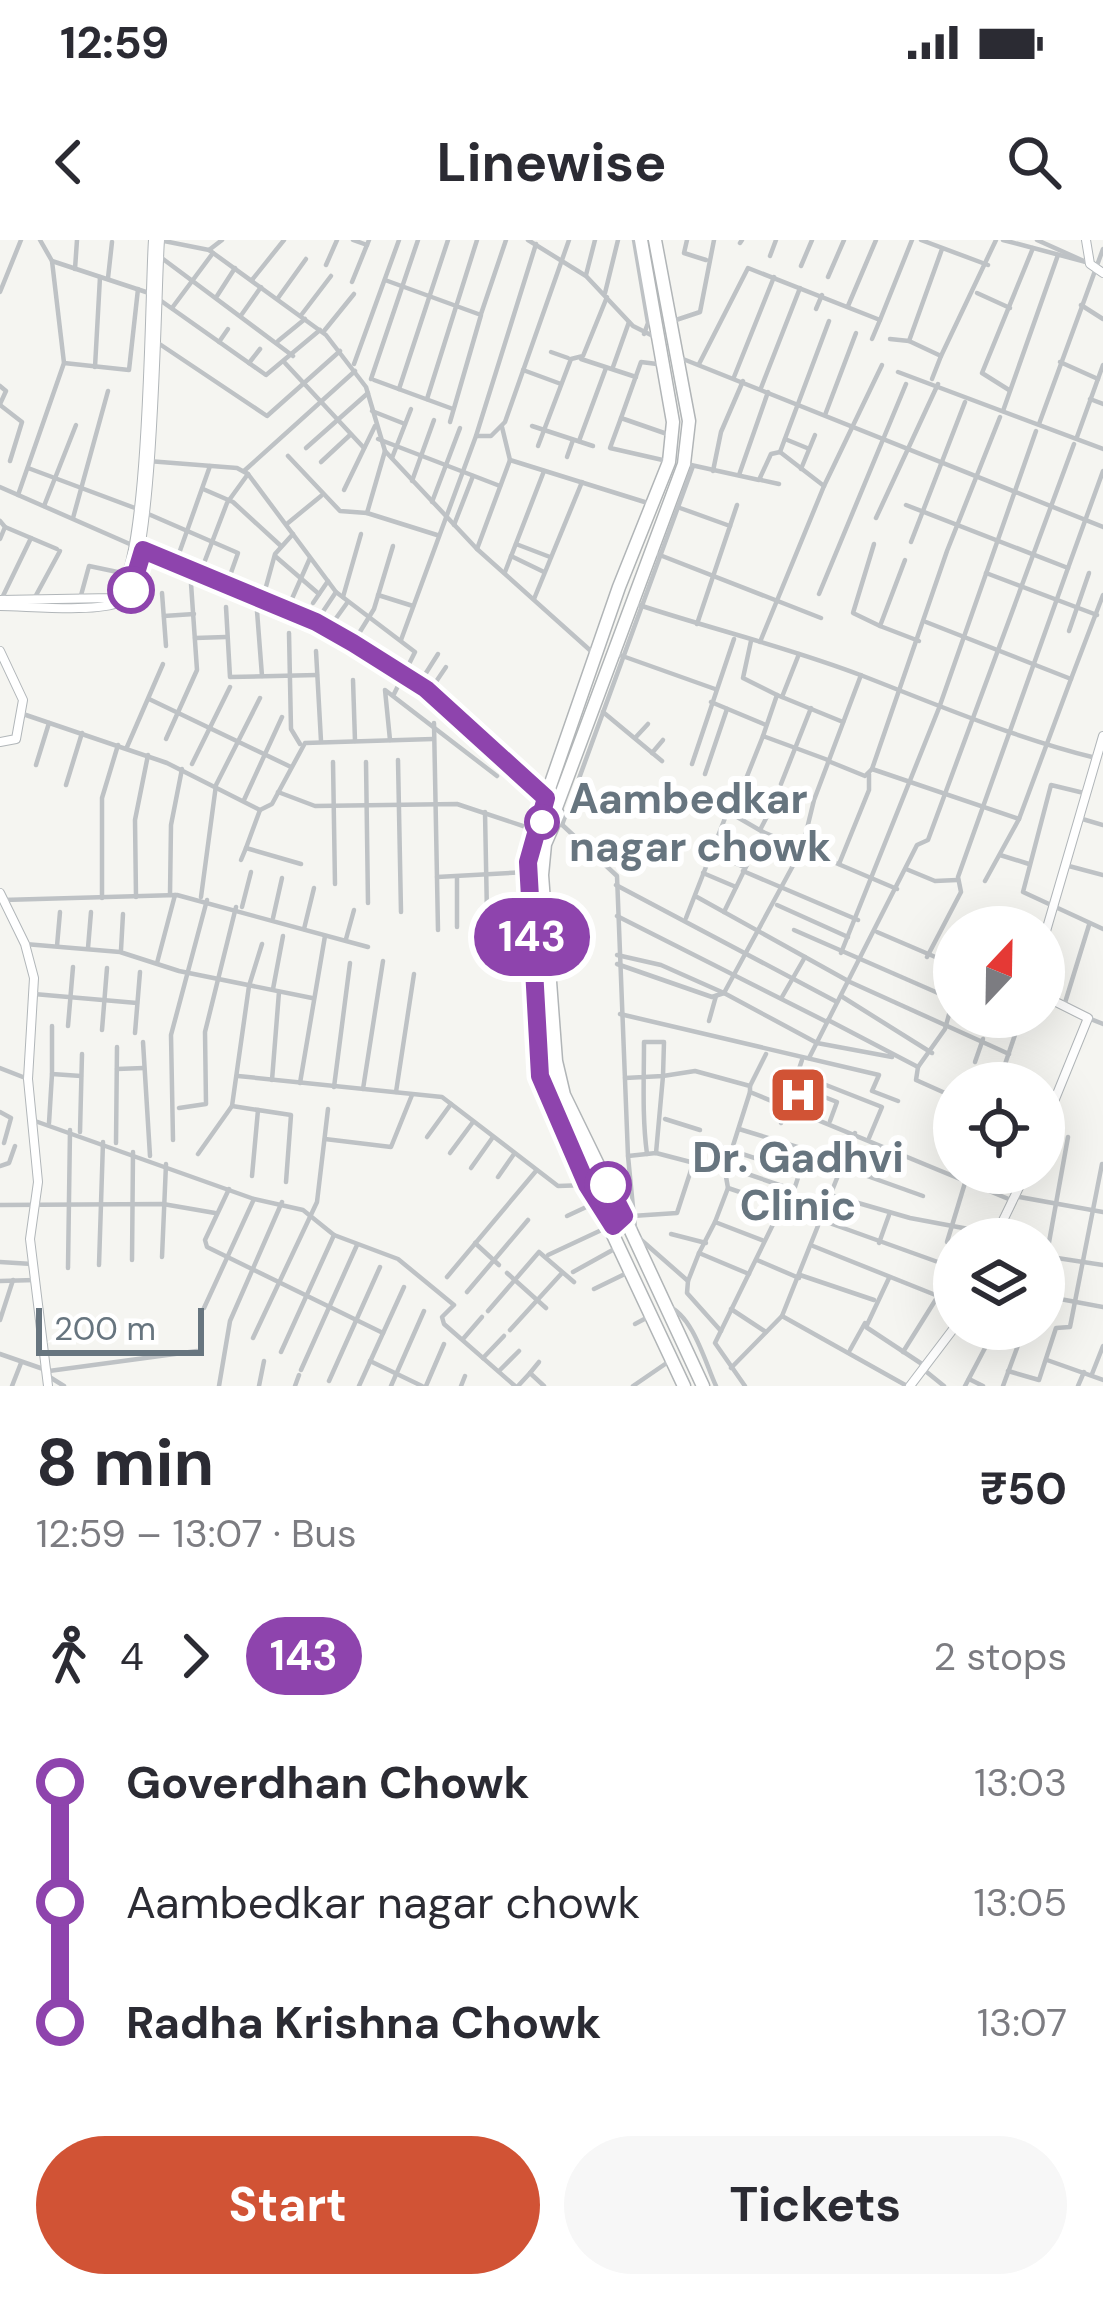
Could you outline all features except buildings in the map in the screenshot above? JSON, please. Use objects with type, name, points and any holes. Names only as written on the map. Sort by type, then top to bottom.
[{"type":"highway","points":[[637,240],[650,336],[669,360],[689,421],[682,464],[674,506],[638,605],[528,872],[540,1076],[681,1385]]},
{"type":"highway","points":[[655,240],[671,329],[672,436],[682,464]]},
{"type":"highway","points":[[650,336],[671,329]]},
{"type":"highway","points":[[682,464],[651,504],[596,655],[549,817],[542,875],[556,1060],[564,1095],[625,1213],[663,1305],[704,1386]]},
{"type":"highway","points":[[604,1216],[616,1225],[625,1213]]},
{"type":"street","points":[[0,292],[21,240]]},
{"type":"street","points":[[19,495],[64,363],[52,261],[40,240]]},
{"type":"street","points":[[75,269],[77,240]]},
{"type":"street","points":[[158,240],[211,251],[342,350],[368,393],[385,452],[477,549],[596,655]]},
{"type":"street","points":[[153,295],[158,240]]},
{"type":"street","points":[[143,511],[158,240]]},
{"type":"street","points":[[172,308],[222,240]]},
{"type":"street","points":[[252,280],[284,240]]},
{"type":"street","points":[[326,265],[337,240]]},
{"type":"street","points":[[352,282],[368,243],[353,240]]},
{"type":"street","points":[[200,573],[229,499],[246,473],[356,370],[399,240]]},
{"type":"street","points":[[371,379],[418,240]]},
{"type":"street","points":[[399,389],[448,240]]},
{"type":"street","points":[[427,399],[477,240]]},
{"type":"street","points":[[450,422],[506,240]]},
{"type":"street","points":[[528,240],[586,276],[629,322],[650,336]]},
{"type":"street","points":[[476,436],[491,436],[502,427],[569,240]]},
{"type":"street","points":[[586,276],[595,240]]},
{"type":"street","points":[[581,359],[606,295],[618,240]]},
{"type":"street","points":[[687,240],[684,253],[709,261]]},
{"type":"street","points":[[671,329],[700,312],[714,240]]},
{"type":"street","points":[[770,256],[776,240]]},
{"type":"street","points":[[801,266],[812,240]]},
{"type":"street","points":[[828,277],[844,240]]},
{"type":"street","points":[[848,306],[876,240]]},
{"type":"street","points":[[872,339],[912,240]]},
{"type":"street","points":[[921,240],[988,265]]},
{"type":"street","points":[[876,518],[935,383],[941,356],[999,240],[1093,267]]},
{"type":"street","points":[[1037,240],[1093,267]]},
{"type":"street","points":[[1086,240],[1093,267]]},
{"type":"street","points":[[94,367],[112,242]]},
{"type":"street","points":[[401,640],[476,436],[539,243]]},
{"type":"street","points":[[1010,390],[982,373],[1033,248]]},
{"type":"street","points":[[909,341],[942,249]]},
{"type":"street","points":[[841,953],[858,920],[907,777],[939,708],[994,542],[1103,250]]},
{"type":"street","points":[[839,863],[1058,255]]},
{"type":"street","points":[[159,256],[278,340],[293,356]]},
{"type":"street","points":[[278,299],[306,259]]},
{"type":"street","points":[[52,261],[153,295],[269,375],[321,331],[354,294]]},
{"type":"street","points":[[217,296],[235,268]]},
{"type":"street","points":[[699,364],[748,268],[880,320]]},
{"type":"street","points":[[278,340],[303,317],[331,276]]},
{"type":"street","points":[[734,377],[774,278]]},
{"type":"street","points":[[385,280],[481,315]]},
{"type":"street","points":[[242,314],[261,287]]},
{"type":"street","points":[[739,475],[800,288]]},
{"type":"street","points":[[64,363],[131,369],[138,290]]},
{"type":"street","points":[[974,292],[1010,308]]},
{"type":"street","points":[[816,310],[822,295]]},
{"type":"street","points":[[1081,305],[1103,318]]},
{"type":"street","points":[[780,452],[829,321]]},
{"type":"street","points":[[567,457],[629,322]]},
{"type":"street","points":[[219,342],[228,329]]},
{"type":"street","points":[[825,415],[856,333]]},
{"type":"street","points":[[151,339],[267,416],[342,350]]},
{"type":"street","points":[[0,602],[121,602],[131,590],[140,549],[148,460],[151,339]]},
{"type":"street","points":[[890,339],[909,341],[941,356]]},
{"type":"street","points":[[249,363],[260,349]]},
{"type":"street","points":[[551,352],[636,377]]},
{"type":"street","points":[[538,446],[571,358]]},
{"type":"street","points":[[779,484],[610,448],[641,362],[699,364],[1103,527]]},
{"type":"street","points":[[1060,362],[1097,379]]},
{"type":"street","points":[[285,363],[364,448]]},
{"type":"street","points":[[760,642],[824,486],[881,365]]},
{"type":"street","points":[[781,1124],[805,1059],[877,932],[916,845],[928,840],[1103,365]]},
{"type":"street","points":[[356,370],[453,409]]},
{"type":"street","points":[[523,370],[561,384]]},
{"type":"street","points":[[898,372],[1103,449]]},
{"type":"street","points":[[713,471],[722,432],[743,381]]},
{"type":"street","points":[[819,594],[906,383]]},
{"type":"street","points":[[0,386],[6,391],[0,404],[21,419],[10,461]]},
{"type":"street","points":[[73,519],[108,391]]},
{"type":"street","points":[[305,448],[368,393]]},
{"type":"street","points":[[1090,399],[1103,404]]},
{"type":"street","points":[[910,542],[965,402]]},
{"type":"street","points":[[392,458],[411,409]]},
{"type":"street","points":[[372,411],[405,424]]},
{"type":"street","points":[[621,418],[672,436]]},
{"type":"street","points":[[412,482],[434,420]]},
{"type":"street","points":[[44,506],[76,424]]},
{"type":"street","points":[[344,490],[375,426]]},
{"type":"street","points":[[532,426],[593,446]]},
{"type":"street","points":[[477,549],[510,460],[502,427]]},
{"type":"street","points":[[432,502],[460,428]]},
{"type":"street","points":[[321,462],[350,435]]},
{"type":"street","points":[[801,469],[815,435]]},
{"type":"street","points":[[378,439],[500,486]]},
{"type":"street","points":[[785,439],[809,449]]},
{"type":"street","points":[[0,447],[14,449]]},
{"type":"street","points":[[367,513],[385,452]]},
{"type":"street","points":[[780,452],[824,486]]},
{"type":"street","points":[[761,480],[771,454],[780,452]]},
{"type":"street","points":[[287,455],[340,511],[367,513],[437,536]]},
{"type":"street","points":[[148,460],[246,473],[336,592],[416,656],[394,694]]},
{"type":"street","points":[[510,460],[651,504]]},
{"type":"street","points":[[175,563],[210,466]]},
{"type":"street","points":[[28,468],[143,511],[238,554],[226,585]]},
{"type":"street","points":[[504,574],[544,471]]},
{"type":"street","points":[[927,957],[961,892],[957,880],[1103,471]]},
{"type":"street","points":[[454,525],[473,476]]},
{"type":"street","points":[[533,601],[582,482]]},
{"type":"street","points":[[0,487],[316,622],[406,675],[429,692],[549,817],[617,876],[628,1156],[625,1213],[637,1237],[688,1281]]},
{"type":"street","points":[[203,489],[229,499],[281,546]]},
{"type":"street","points":[[286,524],[321,496]]},
{"type":"street","points":[[697,625],[737,505]]},
{"type":"street","points":[[906,505],[1069,568]]},
{"type":"street","points":[[674,506],[730,526]]},
{"type":"street","points":[[0,539],[2,524],[59,550],[34,600]]},
{"type":"street","points":[[262,679],[259,600],[274,556],[293,534]]},
{"type":"street","points":[[328,628],[345,600],[362,534]]},
{"type":"street","points":[[0,602],[31,538]]},
{"type":"street","points":[[516,544],[551,557]]},
{"type":"street","points":[[874,544],[853,613],[919,641]]},
{"type":"street","points":[[353,643],[370,618],[393,546]]},
{"type":"street","points":[[0,602],[117,597],[140,549]]},
{"type":"street","points":[[656,553],[821,618]]},
{"type":"street","points":[[274,556],[319,594]]},
{"type":"street","points":[[512,556],[545,572]]},
{"type":"street","points":[[287,610],[310,558]]},
{"type":"street","points":[[880,626],[905,560]]},
{"type":"street","points":[[80,599],[89,566],[130,574]]},
{"type":"street","points":[[166,739],[196,675],[190,569]]},
{"type":"street","points":[[986,573],[1096,615]]},
{"type":"street","points":[[1069,631],[1089,573]]},
{"type":"street","points":[[313,603],[328,581]]},
{"type":"street","points":[[316,622],[336,592]]},
{"type":"street","points":[[162,593],[166,646]]},
{"type":"street","points":[[378,595],[412,606]]},
{"type":"street","points":[[985,881],[1019,819],[1103,595]]},
{"type":"street","points":[[638,605],[734,639],[799,654],[1046,746],[1096,758]]},
{"type":"street","points":[[226,607],[230,677],[317,675]]},
{"type":"street","points":[[164,616],[194,614]]},
{"type":"street","points":[[926,622],[1071,679]]},
{"type":"street","points":[[289,633],[291,729],[301,746]]},
{"type":"street","points":[[195,638],[227,637]]},
{"type":"street","points":[[692,764],[734,639]]},
{"type":"street","points":[[751,641],[743,678],[843,722]]},
{"type":"street","points":[[0,651],[21,692],[22,714],[14,742],[0,742]]},
{"type":"street","points":[[316,651],[321,742]]},
{"type":"street","points":[[419,684],[438,654]]},
{"type":"street","points":[[732,814],[799,654]]},
{"type":"street","points":[[549,817],[603,712],[619,655],[715,689]]},
{"type":"street","points":[[126,748],[163,664]]},
{"type":"street","points":[[429,692],[446,667]]},
{"type":"street","points":[[709,1021],[720,994],[784,890],[861,675]]},
{"type":"street","points":[[353,680],[355,741]]},
{"type":"street","points":[[192,764],[230,687]]},
{"type":"street","points":[[390,740],[382,693],[394,694],[497,776]]},
{"type":"street","points":[[173,1140],[176,1108],[171,1035],[204,899],[216,785],[260,698]]},
{"type":"street","points":[[149,700],[291,767]]},
{"type":"street","points":[[711,702],[766,725]]},
{"type":"street","points":[[781,784],[811,708]]},
{"type":"street","points":[[704,774],[728,709]]},
{"type":"street","points":[[603,712],[662,761]]},
{"type":"street","points":[[22,714],[148,755],[260,810],[269,808],[301,746]]},
{"type":"street","points":[[243,802],[282,717]]},
{"type":"street","points":[[36,765],[49,723]]},
{"type":"street","points":[[434,723],[438,930]]},
{"type":"street","points":[[635,738],[648,724]]},
{"type":"street","points":[[66,785],[82,733]]},
{"type":"street","points":[[763,736],[828,760],[907,777],[1019,819]]},
{"type":"street","points":[[1054,906],[1103,736]]},
{"type":"street","points":[[301,746],[433,739]]},
{"type":"street","points":[[652,753],[663,740]]},
{"type":"street","points":[[102,898],[102,798],[118,745]]},
{"type":"street","points":[[136,897],[135,820],[148,755]]},
{"type":"street","points":[[398,760],[401,912]]},
{"type":"street","points":[[333,762],[335,884]]},
{"type":"street","points":[[366,762],[368,903]]},
{"type":"street","points":[[157,963],[172,895],[170,824],[182,769]]},
{"type":"street","points":[[1049,906],[1024,895],[1051,784],[1086,794]]},
{"type":"street","points":[[278,792],[308,805],[435,803],[549,817]]},
{"type":"street","points":[[724,912],[774,803]]},
{"type":"street","points":[[241,860],[260,810]]},
{"type":"street","points":[[485,812],[487,915]]},
{"type":"street","points":[[686,918],[727,813],[897,889]]},
{"type":"street","points":[[1079,818],[1103,825]]},
{"type":"street","points":[[246,848],[302,864]]},
{"type":"street","points":[[711,853],[858,920]]},
{"type":"street","points":[[1000,855],[1029,864]]},
{"type":"street","points":[[1065,865],[1103,875]]},
{"type":"street","points":[[906,869],[935,881],[957,880]]},
{"type":"street","points":[[176,1108],[206,1104],[206,1032],[251,872]]},
{"type":"street","points":[[437,877],[528,872]]},
{"type":"street","points":[[703,873],[736,887]]},
{"type":"street","points":[[457,877],[457,928]]},
{"type":"street","points":[[273,918],[282,878]]},
{"type":"street","points":[[616,885],[839,999],[932,1053]]},
{"type":"street","points":[[304,929],[314,888]]},
{"type":"street","points":[[48,1378],[32,1264],[38,1170],[28,1078],[34,994],[26,944],[1,898],[172,895],[204,899],[368,947]]},
{"type":"street","points":[[697,897],[933,1023]]},
{"type":"street","points":[[776,905],[848,937]]},
{"type":"street","points":[[346,941],[354,910]]},
{"type":"street","points":[[57,946],[60,912]]},
{"type":"street","points":[[88,948],[91,913]]},
{"type":"street","points":[[1065,913],[1103,929]]},
{"type":"street","points":[[121,952],[123,914]]},
{"type":"street","points":[[616,916],[919,1067]]},
{"type":"street","points":[[1065,1003],[1090,923]]},
{"type":"street","points":[[794,930],[933,991]]},
{"type":"street","points":[[877,932],[933,959]]},
{"type":"street","points":[[272,1080],[283,936]]},
{"type":"street","points":[[300,1083],[325,936]]},
{"type":"street","points":[[26,944],[121,952],[189,973],[312,998]]},
{"type":"street","points":[[198,1154],[232,1106],[249,986],[262,944]]},
{"type":"street","points":[[617,955],[661,964],[817,1043],[892,1057]]},
{"type":"street","points":[[782,997],[805,957]]},
{"type":"street","points":[[363,1089],[382,961]]},
{"type":"street","points":[[334,1087],[350,963]]},
{"type":"street","points":[[617,964],[720,994]]},
{"type":"street","points":[[68,1026],[73,967]]},
{"type":"street","points":[[102,1030],[107,968]]},
{"type":"street","points":[[135,1033],[140,972]]},
{"type":"street","points":[[396,1094],[414,974]]},
{"type":"street","points":[[34,994],[137,1003]]},
{"type":"street","points":[[1065,1006],[1101,1023],[1103,1009]]},
{"type":"street","points":[[620,1014],[879,1075],[872,1091],[898,1101]]},
{"type":"street","points":[[1065,1074],[1088,1018]]},
{"type":"street","points":[[49,1124],[52,1026]]},
{"type":"street","points":[[933,1088],[916,1080],[919,1067],[940,1038]]},
{"type":"street","points":[[979,1038],[1010,1054]]},
{"type":"street","points":[[1007,1062],[1015,1038]]},
{"type":"street","points":[[975,1062],[983,1039]]},
{"type":"street","points":[[143,1042],[150,1158]]},
{"type":"street","points":[[647,1154],[644,1042],[664,1042],[663,1119],[656,1153]]},
{"type":"street","points":[[116,1146],[117,1047]]},
{"type":"street","points":[[721,1331],[687,1293],[688,1281],[728,1188],[726,1169],[750,1089],[767,1052]]},
{"type":"street","points":[[80,1133],[82,1054]]},
{"type":"street","points":[[0,1067],[28,1078]]},
{"type":"street","points":[[117,1069],[144,1068]]},
{"type":"street","points":[[624,1078],[695,1071],[933,1164]]},
{"type":"street","points":[[52,1075],[81,1076]]},
{"type":"street","points":[[798,1075],[882,1107],[869,1138]]},
{"type":"street","points":[[238,1076],[442,1097],[563,1189],[587,1185]]},
{"type":"street","points":[[794,1085],[837,1102],[830,1122]]},
{"type":"street","points":[[325,1138],[391,1147],[412,1095]]},
{"type":"street","points":[[427,1137],[451,1104]]},
{"type":"street","points":[[232,1106],[292,1117],[286,1182]]},
{"type":"street","points":[[252,1176],[259,1109]]},
{"type":"street","points":[[253,1338],[317,1202],[328,1109]]},
{"type":"street","points":[[0,1112],[11,1118],[4,1143]]},
{"type":"street","points":[[663,1119],[700,1130]]},
{"type":"street","points":[[31,1120],[310,1214],[334,1234],[398,1259],[454,1305]]},
{"type":"street","points":[[449,1153],[473,1122]]},
{"type":"street","points":[[728,1188],[788,1208],[807,1150],[739,1129]]},
{"type":"street","points":[[68,1268],[70,1130]]},
{"type":"street","points":[[731,1368],[782,1316],[834,1196],[855,1131]]},
{"type":"street","points":[[471,1168],[493,1137]]},
{"type":"street","points":[[1054,1218],[1068,1137]]},
{"type":"street","points":[[697,1139],[800,1174]]},
{"type":"street","points":[[99,1265],[103,1142]]},
{"type":"street","points":[[0,1166],[9,1163],[15,1146]]},
{"type":"street","points":[[132,1260],[133,1152]]},
{"type":"street","points":[[628,1156],[656,1153],[794,1190]]},
{"type":"street","points":[[498,1177],[514,1154]]},
{"type":"street","points":[[162,1257],[166,1164]]},
{"type":"street","points":[[625,1213],[677,1213],[693,1164]]},
{"type":"street","points":[[1007,1371],[1037,1380],[1056,1328],[1070,1327],[1099,1211],[1102,1164]]},
{"type":"street","points":[[842,1167],[923,1196]]},
{"type":"street","points":[[446,1276],[536,1171]]},
{"type":"street","points":[[229,1190],[204,1244],[225,1259],[383,1333]]},
{"type":"street","points":[[1003,1194],[1099,1211]]},
{"type":"street","points":[[1003,1218],[1014,1194]]},
{"type":"street","points":[[834,1196],[933,1220]]},
{"type":"street","points":[[204,1308],[254,1198]]},
{"type":"street","points":[[219,1386],[228,1329],[282,1202]]},
{"type":"street","points":[[0,1205],[163,1204],[217,1214]]},
{"type":"street","points":[[745,1386],[716,1349],[782,1206]]},
{"type":"street","points":[[879,1244],[890,1212]]},
{"type":"street","points":[[567,1216],[604,1216]]},
{"type":"street","points":[[547,1255],[604,1216]]},
{"type":"street","points":[[528,1220],[442,1320],[517,1386],[538,1362]]},
{"type":"street","points":[[821,1220],[933,1261]]},
{"type":"street","points":[[715,1222],[766,1242]]},
{"type":"street","points":[[281,1352],[334,1234]]},
{"type":"street","points":[[671,1234],[706,1243]]},
{"type":"street","points":[[475,1243],[496,1262]]},
{"type":"street","points":[[295,1386],[357,1245]]},
{"type":"street","points":[[813,1246],[933,1291]]},
{"type":"street","points":[[573,1272],[618,1247]]},
{"type":"street","points":[[463,1339],[539,1252],[574,1282]]},
{"type":"street","points":[[699,1253],[749,1274]]},
{"type":"street","points":[[757,1259],[876,1301]]},
{"type":"street","points":[[1065,1259],[1103,1265]]},
{"type":"street","points":[[0,1262],[32,1264]]},
{"type":"street","points":[[328,1381],[380,1268]]},
{"type":"street","points":[[594,1288],[629,1271]]},
{"type":"street","points":[[508,1273],[546,1308]]},
{"type":"street","points":[[483,1358],[562,1273]]},
{"type":"street","points":[[850,1351],[890,1276]]},
{"type":"street","points":[[0,1320],[13,1280]]},
{"type":"street","points":[[0,1281],[34,1280]]},
{"type":"street","points":[[359,1386],[404,1286]]},
{"type":"street","points":[[1065,1299],[1103,1306]]},
{"type":"street","points":[[903,1353],[933,1304]]},
{"type":"street","points":[[663,1305],[679,1311],[716,1386]]},
{"type":"street","points":[[731,1309],[766,1332]]},
{"type":"street","points":[[391,1386],[424,1311]]},
{"type":"street","points":[[635,1324],[650,1316]]},
{"type":"street","points":[[782,1316],[909,1386],[938,1350]]},
{"type":"street","points":[[865,1324],[944,1386]]},
{"type":"street","points":[[370,1361],[424,1386],[444,1344]]},
{"type":"street","points":[[1092,1376],[1103,1346]]},
{"type":"street","points":[[983,1386],[967,1383],[984,1350]]},
{"type":"street","points":[[1003,1386],[1016,1350]]},
{"type":"street","points":[[500,1370],[519,1351]]},
{"type":"street","points":[[48,1378],[196,1352]]},
{"type":"street","points":[[0,1354],[64,1386]]},
{"type":"street","points":[[633,1386],[671,1360]]},
{"type":"street","points":[[1047,1360],[1103,1380]]},
{"type":"street","points":[[259,1386],[264,1361]]},
{"type":"street","points":[[12,1386],[21,1362]]},
{"type":"street","points":[[1078,1386],[1084,1372]]},
{"type":"street","points":[[530,1373],[544,1386]]},
{"type":"street","points":[[461,1386],[465,1376]]},
{"type":"bus line","name":"143","points":[[131,590],[143,550],[322,624],[426,689],[546,798],[528,862],[540,1076],[587,1185],[613,1226],[624,1216],[608,1185]]},
{"type":"place","name":"Aambedkar nagar chowk","points":[[542,822]]},
{"type":"place","name":"Dr. Gadhvi Clinic","points":[[798,1095]]}]
